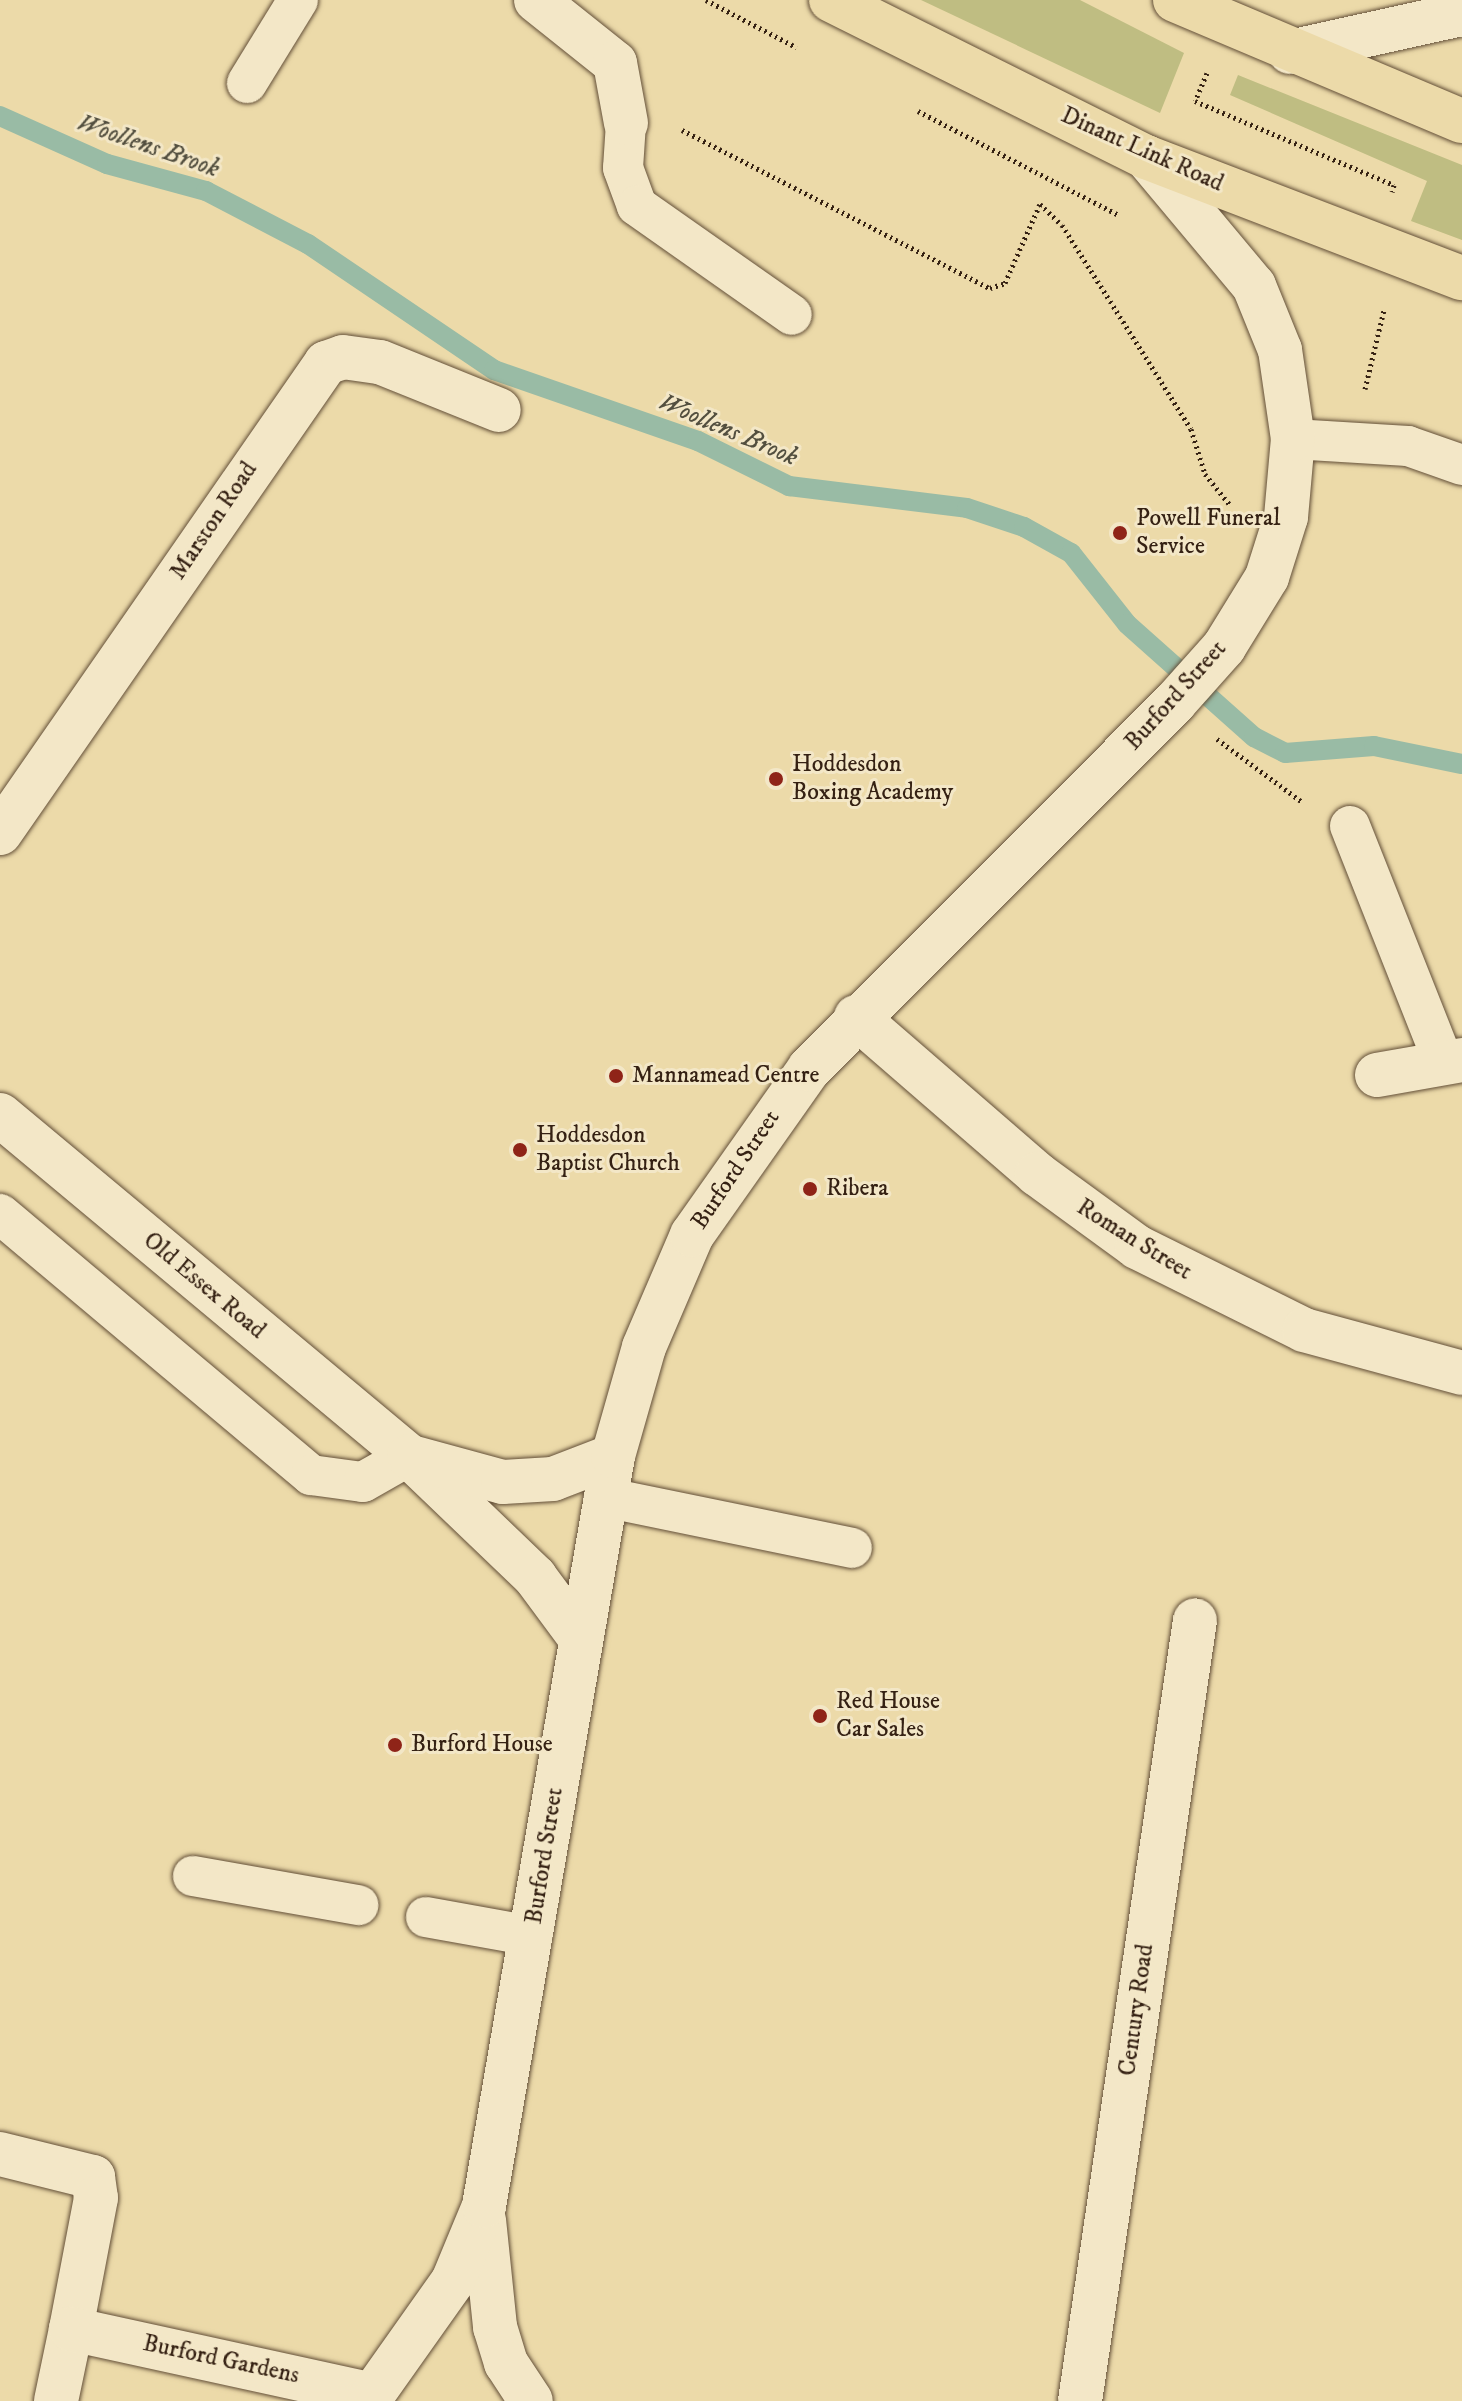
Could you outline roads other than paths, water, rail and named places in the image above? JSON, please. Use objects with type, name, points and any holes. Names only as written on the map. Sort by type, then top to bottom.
[{"type":"main road","name":"Dinant Link Road","points":[[831,0],[1146,157],[1462,278]]},
{"type":"main road","points":[[1175,0],[1290,52],[1462,121]]},
{"type":"street","points":[[536,0],[615,63],[626,113]]},
{"type":"street","points":[[1290,52],[1462,14]]},
{"type":"street","name":"Burford Street","points":[[531,2401],[506,2363],[487,2284],[484,2206],[608,1477],[644,1347],[692,1235],[768,1120],[856,1017],[1175,702],[1245,617],[1267,577],[1286,517],[1293,439],[1280,350],[1254,286],[1146,157]]},
{"type":"street","name":"Marston Road","points":[[0,833],[326,363],[343,357],[380,362],[499,410]]},
{"type":"street","name":"Roman Street","points":[[856,1017],[1037,1174],[1137,1247],[1304,1330],[1462,1373]]},
{"type":"street","points":[[1377,1075],[1453,1061]]},
{"type":"street","name":"Old Essex Road","points":[[0,1115],[409,1456],[550,1593],[581,1639]]},
{"type":"street","name":"Old Essex Road","points":[[409,1456],[503,1482],[608,1477]]},
{"type":"street","name":"Century Road","points":[[1080,2401],[1195,1620]]},
{"type":"street","points":[[0,2154],[93,2177],[96,2198],[56,2401]]},
{"type":"street","name":"Burford Street","points":[[369,2397],[453,2281],[484,2206]]},
{"type":"street","name":"Burford Gardens","points":[[71,2329],[369,2397]]},
{"type":"lane","points":[[247,83],[298,0]]},
{"type":"lane","points":[[626,113],[623,168],[637,206],[792,315]]},
{"type":"lane","points":[[1293,439],[1408,446],[1462,465]]},
{"type":"lane","points":[[1350,826],[1453,1061]]},
{"type":"lane","points":[[0,1214],[311,1475],[363,1482],[409,1456]]},
{"type":"lane","points":[[608,1477],[852,1548]]},
{"type":"lane","points":[[193,1876],[358,1905]]},
{"type":"lane","points":[[426,1917],[532,1936]]},
{"type":"waterway","name":"Woollens Brook","points":[[0,116],[107,164],[206,191],[308,244],[494,370],[698,441],[789,486],[967,508],[1024,527],[1071,553],[1127,624],[1254,737],[1285,753],[1374,746],[1462,764]]},
{"type":"place","name":"Powell Funeral Service","points":[[1120,533]]},
{"type":"place","name":"Hoddesdon Boxing Academy","points":[[776,779]]},
{"type":"place","name":"Mannamead Centre","points":[[616,1076]]},
{"type":"place","name":"Hoddesdon Baptist Church","points":[[520,1150]]},
{"type":"place","name":"Ribera","points":[[810,1189]]},
{"type":"place","name":"Red House Car Sales","points":[[820,1716]]},
{"type":"place","name":"Burford House","points":[[395,1745]]}]
